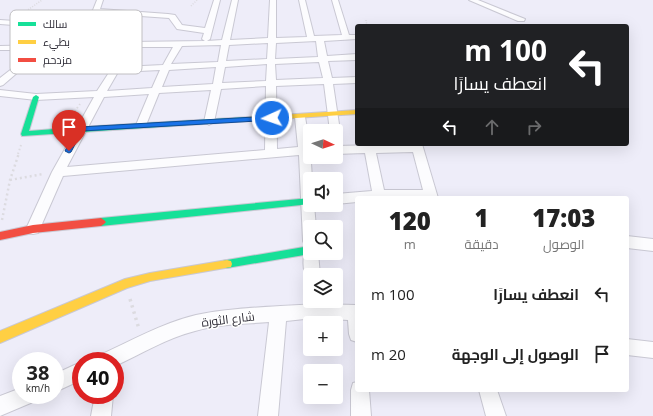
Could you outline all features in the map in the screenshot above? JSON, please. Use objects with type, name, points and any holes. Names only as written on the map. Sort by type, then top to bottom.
[{"type":"street","points":[[96,10],[100,0]]},
{"type":"street","points":[[205,43],[217,0]]},
{"type":"street","points":[[209,122],[220,64],[235,0]]},
{"type":"street","points":[[271,153],[271,61],[273,0]]},
{"type":"street","points":[[302,0],[311,38]]},
{"type":"street","points":[[335,0],[346,37]]},
{"type":"street","points":[[472,0],[521,19]]},
{"type":"street","points":[[142,14],[172,17],[179,26],[208,31]]},
{"type":"street","points":[[142,44],[226,43],[355,37]]},
{"type":"street","points":[[320,38],[334,124]]},
{"type":"street","points":[[141,125],[165,68],[179,44]]},
{"type":"street","points":[[0,48],[10,48]]},
{"type":"street","points":[[142,69],[271,61],[355,58]]},
{"type":"street","points":[[0,83],[11,74]]},
{"type":"street","points":[[33,229],[58,172],[99,94],[112,74]]},
{"type":"street","points":[[0,93],[36,97],[271,83],[355,80]]},
{"type":"street","points":[[36,97],[25,134],[80,129],[300,117],[355,112]]},
{"type":"street","points":[[300,117],[303,131]]},
{"type":"street","points":[[343,148],[370,150],[416,146],[432,196],[373,196]]},
{"type":"street","points":[[58,172],[303,150]]},
{"type":"street","points":[[370,150],[379,195]]},
{"type":"street","points":[[343,199],[355,198]]},
{"type":"street","points":[[0,236],[33,229],[303,202]]},
{"type":"street","points":[[629,242],[653,245]]},
{"type":"street","points":[[0,337],[125,284],[164,274],[303,251]]},
{"type":"street","name":"شارع الثورة","points":[[124,352],[169,332],[195,323],[220,319],[278,314],[305,308]]},
{"type":"street","name":"شارع الثورة","points":[[328,308],[355,312]]},
{"type":"street","points":[[268,416],[278,314]]},
{"type":"street","points":[[629,347],[653,350]]},
{"type":"street","points":[[360,392],[361,416]]},
{"type":"street","points":[[489,392],[496,416]]},
{"type":"street","points":[[0,406],[12,401]]},
{"type":"street","points":[[101,416],[103,404]]},
{"type":"path","points":[[28,10],[42,0]]},
{"type":"path","points":[[191,6],[197,0]]},
{"type":"path","points":[[60,131],[87,95]]},
{"type":"path","points":[[1,223],[10,180],[25,134]]},
{"type":"path","points":[[10,180],[58,172]]},
{"type":"path","points":[[125,284],[144,343]]},
{"type":"traffic: fast","points":[[36,97],[25,134],[80,129],[249,119]]},
{"type":"traffic: fast","points":[[101,222],[303,202]]},
{"type":"traffic: fast","points":[[227,264],[303,251]]},
{"type":"traffic: slow","points":[[249,119],[355,112]]},
{"type":"traffic: slow","points":[[0,337],[125,284],[150,277],[227,264]]},
{"type":"traffic: jam","points":[[0,236],[33,229],[101,222]]},
{"type":"route","points":[[69,151],[80,129],[272,118]]}]
